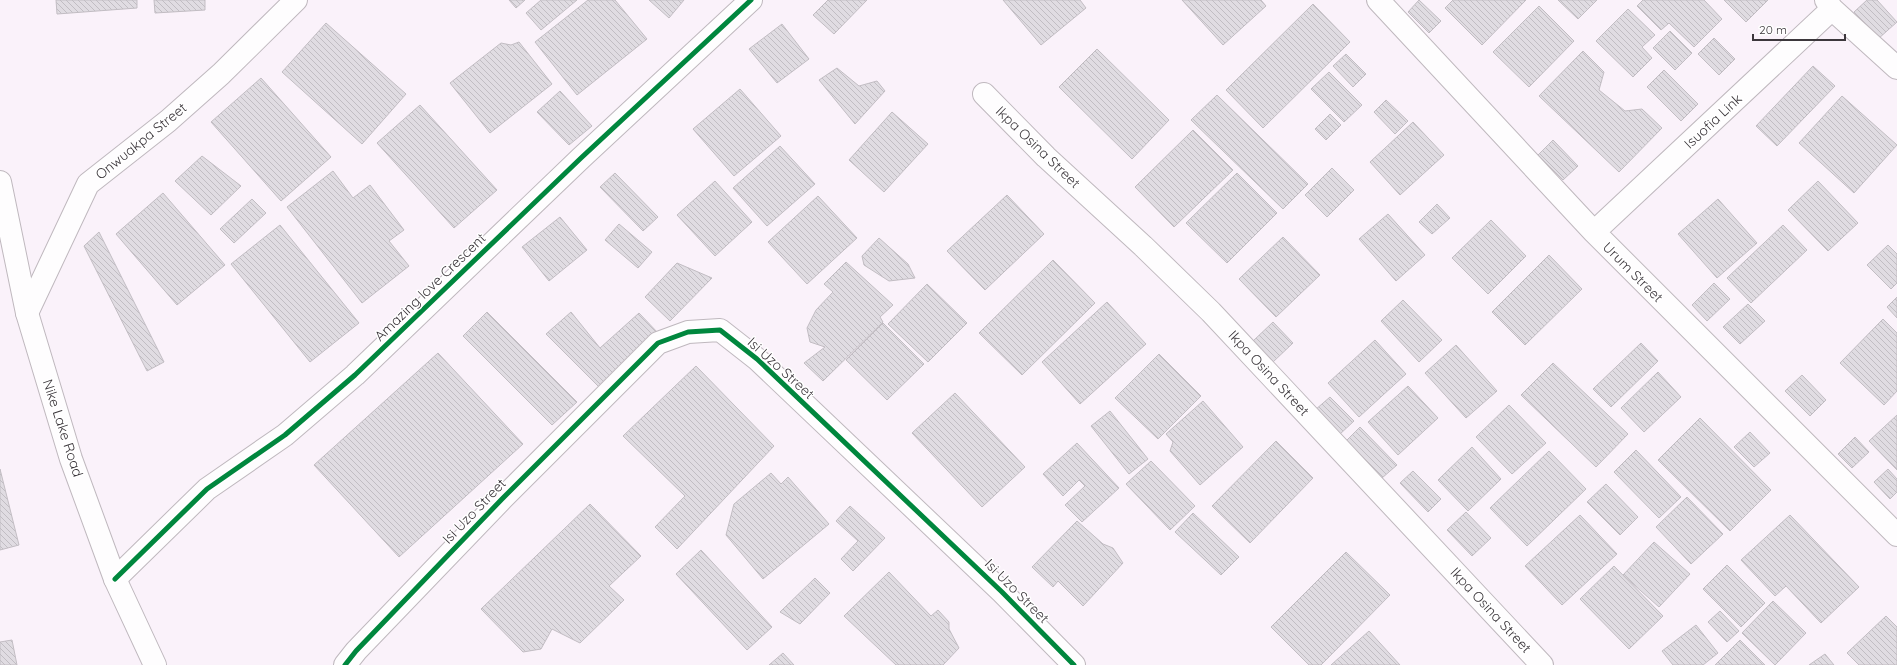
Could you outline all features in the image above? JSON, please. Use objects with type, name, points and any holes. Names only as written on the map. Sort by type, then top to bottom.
[{"type":"street","name":"Onwuakpa Street","points":[[27,312],[88,184],[168,121],[221,74],[296,0]]},
{"type":"street","name":"Amazing love Crescent","points":[[115,579],[208,489],[285,435],[355,375],[575,164],[751,0]]},
{"type":"street","name":"Urum Street","points":[[1378,0],[1594,232],[1897,535]]},
{"type":"street","name":"Isuofia Link","points":[[1594,232],[1829,5]]},
{"type":"street","points":[[1829,5],[1897,68]]},
{"type":"street","name":"Ikpa Osina Street","points":[[984,94],[1046,157],[1212,312],[1542,665]]},
{"type":"street","name":"Nike Lake Road","points":[[0,182],[27,312],[71,459],[115,579],[155,665]]},
{"type":"street","name":"Isi Uzo Street","points":[[345,665],[356,651],[491,511],[658,343],[688,332],[720,330],[756,359],[1002,592],[1074,665]]},
{"type":"building","points":[[56,0],[137,0],[137,8],[57,14]]},
{"type":"building","points":[[154,0],[205,0],[205,10],[155,13]]},
{"type":"building","points":[[509,0],[525,0],[516,8]]},
{"type":"building","points":[[541,0],[577,0],[541,30],[526,13]]},
{"type":"building","points":[[588,0],[615,0],[647,39],[577,95],[535,42]]},
{"type":"building","points":[[649,0],[684,0],[669,18]]},
{"type":"building","points":[[828,0],[867,0],[834,34],[813,15]]},
{"type":"building","points":[[1003,0],[1080,0],[1086,8],[1041,45]]},
{"type":"building","points":[[1182,0],[1261,0],[1266,6],[1223,45]]},
{"type":"building","points":[[1419,0],[1441,21],[1429,33],[1408,12]]},
{"type":"building","points":[[1453,0],[1526,0],[1482,45],[1445,8]]},
{"type":"building","points":[[1558,0],[1597,0],[1578,19]]},
{"type":"building","points":[[1643,0],[1704,0],[1722,19],[1694,47],[1669,23],[1661,30],[1637,6]]},
{"type":"building","points":[[1724,0],[1768,0],[1746,22]]},
{"type":"building","points":[[1867,0],[1877,0],[1897,22],[1878,39],[1854,12]]},
{"type":"building","points":[[1313,4],[1350,42],[1263,128],[1226,90]]},
{"type":"building","points":[[1539,6],[1574,41],[1529,87],[1493,52]]},
{"type":"building","points":[[1628,9],[1655,35],[1642,47],[1652,58],[1633,77],[1596,41]]},
{"type":"building","points":[[326,23],[406,94],[362,144],[282,72]]},
{"type":"building","points":[[782,24],[809,59],[777,83],[749,49]]},
{"type":"building","points":[[1670,31],[1692,53],[1675,70],[1653,48]]},
{"type":"building","points":[[1714,38],[1735,59],[1719,75],[1698,54]]},
{"type":"building","points":[[519,42],[552,84],[490,133],[450,83],[501,43],[511,45]]},
{"type":"building","points":[[1097,49],[1169,120],[1132,159],[1059,87]]},
{"type":"building","points":[[1583,51],[1604,72],[1599,90],[1625,111],[1642,109],[1662,128],[1619,172],[1539,96]]},
{"type":"building","points":[[1346,54],[1366,74],[1353,87],[1333,66]]},
{"type":"building","points":[[1813,66],[1835,86],[1777,146],[1756,126]]},
{"type":"building","points":[[837,68],[859,86],[877,81],[885,91],[855,124],[819,80]]},
{"type":"building","points":[[1664,70],[1698,104],[1681,121],[1647,87]]},
{"type":"building","points":[[1329,72],[1362,105],[1344,122],[1311,89]]},
{"type":"building","points":[[261,78],[331,157],[281,201],[211,122]]},
{"type":"building","points":[[740,89],[781,136],[734,176],[693,129]]},
{"type":"building","points":[[560,91],[592,126],[569,145],[537,112]]},
{"type":"building","points":[[1217,95],[1308,184],[1283,209],[1191,120]]},
{"type":"building","points":[[1842,96],[1897,145],[1854,193],[1799,143]]},
{"type":"building","points":[[1386,100],[1408,121],[1395,134],[1374,112]]},
{"type":"building","points":[[420,105],[497,190],[454,228],[377,143]]},
{"type":"building","points":[[892,112],[928,144],[884,192],[849,160]]},
{"type":"building","points":[[1330,114],[1341,125],[1326,140],[1315,129]]},
{"type":"building","points":[[1413,122],[1444,155],[1400,195],[1370,162]]},
{"type":"building","points":[[1193,130],[1233,170],[1174,227],[1135,187]]},
{"type":"building","points":[[1553,140],[1578,166],[1563,180],[1538,155]]},
{"type":"building","points":[[780,146],[815,184],[767,226],[733,188]]},
{"type":"building","points":[[202,156],[241,186],[211,215],[175,181]]},
{"type":"building","points":[[1332,168],[1354,190],[1327,217],[1305,195]]},
{"type":"building","points":[[333,171],[353,198],[370,185],[404,230],[389,241],[409,266],[362,303],[287,207]]},
{"type":"building","points":[[615,173],[658,217],[643,231],[600,187]]},
{"type":"building","points":[[1237,173],[1277,213],[1227,263],[1186,223]]},
{"type":"building","points":[[715,181],[752,222],[715,256],[677,215]]},
{"type":"building","points":[[1818,181],[1858,223],[1828,251],[1788,210]]},
{"type":"building","points":[[163,193],[225,265],[177,305],[116,234]]},
{"type":"building","points":[[1007,195],[1044,234],[985,290],[947,251]]},
{"type":"building","points":[[818,196],[857,238],[807,284],[768,242]]},
{"type":"building","points":[[252,199],[266,213],[234,243],[220,229]]},
{"type":"building","points":[[1718,199],[1757,243],[1717,278],[1678,234]]},
{"type":"building","points":[[1437,204],[1450,218],[1432,234],[1419,222]]},
{"type":"building","points":[[1388,214],[1425,255],[1396,281],[1359,239]]},
{"type":"building","points":[[560,217],[587,250],[549,281],[522,247]]},
{"type":"building","points":[[1491,220],[1526,256],[1488,294],[1452,258]]},
{"type":"building","points":[[619,224],[652,252],[638,268],[605,240]]},
{"type":"building","points":[[280,225],[359,323],[310,362],[231,264]]},
{"type":"building","points":[[1783,225],[1807,250],[1751,303],[1727,278]]},
{"type":"building","points":[[99,232],[164,362],[147,371],[84,246]]},
{"type":"building","points":[[1283,237],[1320,275],[1276,317],[1239,279]]},
{"type":"building","points":[[879,238],[908,264],[915,278],[889,281],[864,265],[862,256]]},
{"type":"building","points":[[1888,245],[1897,254],[1897,283],[1891,289],[1867,265]]},
{"type":"building","points":[[1549,255],[1582,289],[1525,345],[1492,312]]},
{"type":"building","points":[[1053,260],[1095,303],[1022,375],[979,333]]},
{"type":"building","points":[[846,262],[893,305],[880,317],[883,322],[823,381],[804,363],[825,347],[810,342],[807,328],[816,310],[833,292],[824,284]]},
{"type":"building","points":[[677,263],[712,278],[670,321],[645,297]]},
{"type":"building","points":[[1714,283],[1730,299],[1707,321],[1692,305]]},
{"type":"building","points":[[927,284],[967,323],[928,362],[888,324]]},
{"type":"building","points":[[1897,297],[1897,318],[1887,307]]},
{"type":"building","points":[[1403,300],[1442,340],[1419,362],[1381,321]]},
{"type":"building","points":[[1107,302],[1146,344],[1080,404],[1042,362]]},
{"type":"building","points":[[1748,304],[1765,321],[1740,344],[1723,327]]},
{"type":"building","points":[[487,312],[577,402],[552,425],[463,336]]},
{"type":"building","points":[[571,312],[600,348],[639,313],[659,334],[601,389],[546,334]]},
{"type":"building","points":[[1883,319],[1897,333],[1897,391],[1884,405],[1840,363]]},
{"type":"building","points":[[1273,322],[1293,343],[1273,362],[1253,341]]},
{"type":"building","points":[[883,323],[924,364],[887,400],[846,360]]},
{"type":"building","points":[[1375,340],[1406,374],[1359,417],[1328,383]]},
{"type":"building","points":[[1641,343],[1658,361],[1611,407],[1593,389]]},
{"type":"building","points":[[1456,345],[1497,391],[1466,418],[1425,373]]},
{"type":"building","points":[[438,353],[523,444],[399,557],[314,465]]},
{"type":"building","points":[[1159,354],[1201,396],[1158,439],[1115,398]]},
{"type":"building","points":[[1553,363],[1628,434],[1596,467],[1521,395]]},
{"type":"building","points":[[696,366],[774,446],[677,549],[655,527],[685,496],[623,436]]},
{"type":"building","points":[[1658,372],[1681,397],[1644,432],[1621,408]]},
{"type":"building","points":[[1802,375],[1826,400],[1810,416],[1785,391]]},
{"type":"building","points":[[1408,386],[1438,418],[1398,455],[1368,422]]},
{"type":"building","points":[[955,393],[1025,467],[982,507],[912,433]]},
{"type":"building","points":[[1330,397],[1354,421],[1339,435],[1315,410]]},
{"type":"building","points":[[1203,401],[1243,447],[1200,485],[1170,451],[1173,442],[1166,434]]},
{"type":"building","points":[[1509,405],[1546,443],[1512,474],[1476,437]]},
{"type":"building","points":[[1110,411],[1148,459],[1129,474],[1091,426]]},
{"type":"building","points":[[1897,415],[1897,470],[1869,441]]},
{"type":"building","points":[[1700,418],[1771,490],[1730,531],[1658,460]]},
{"type":"building","points":[[1360,427],[1397,465],[1382,478],[1346,441]]},
{"type":"building","points":[[1750,432],[1770,453],[1754,467],[1734,447]]},
{"type":"building","points":[[1855,437],[1869,452],[1852,468],[1838,454]]},
{"type":"building","points":[[1276,441],[1313,478],[1250,543],[1212,506]]},
{"type":"building","points":[[1077,443],[1119,488],[1082,522],[1065,505],[1085,486],[1079,480],[1063,496],[1043,474]]},
{"type":"building","points":[[1472,447],[1501,479],[1468,511],[1438,480]]},
{"type":"building","points":[[1636,450],[1681,497],[1659,518],[1614,472]]},
{"type":"building","points":[[1549,451],[1586,489],[1527,546],[1490,508]]},
{"type":"building","points":[[1151,461],[1195,506],[1170,530],[1126,484]]},
{"type":"building","points":[[0,469],[19,545],[0,550]]},
{"type":"building","points":[[1888,469],[1897,479],[1897,492],[1890,499],[1874,482]]},
{"type":"building","points":[[1413,471],[1441,499],[1428,512],[1400,483]]},
{"type":"building","points":[[771,473],[781,484],[788,477],[829,524],[763,579],[726,535],[734,504]]},
{"type":"building","points":[[1606,484],[1638,517],[1620,535],[1587,502]]},
{"type":"building","points":[[1687,497],[1723,534],[1691,564],[1656,527]]},
{"type":"building","points":[[590,504],[641,556],[609,586],[624,600],[580,643],[552,629],[541,649],[523,652],[481,609]]},
{"type":"building","points":[[850,506],[885,538],[853,571],[841,559],[858,541],[836,521]]},
{"type":"building","points":[[1466,512],[1491,538],[1472,556],[1447,530]]},
{"type":"building","points":[[1193,513],[1239,557],[1221,575],[1175,532]]},
{"type":"building","points":[[1580,515],[1617,554],[1562,605],[1525,566]]},
{"type":"building","points":[[1790,515],[1859,587],[1821,623],[1786,586],[1775,596],[1741,560]]},
{"type":"building","points":[[1077,521],[1103,544],[1113,548],[1123,563],[1083,606],[1058,581],[1053,587],[1032,567]]},
{"type":"building","points":[[1654,542],[1690,574],[1659,607],[1623,575]]},
{"type":"building","points":[[701,550],[772,627],[747,650],[676,574]]},
{"type":"building","points":[[1346,552],[1390,595],[1321,665],[1309,665],[1271,627]]},
{"type":"building","points":[[1727,565],[1765,603],[1741,627],[1703,589]]},
{"type":"building","points":[[1614,566],[1663,616],[1629,649],[1580,599]]},
{"type":"building","points":[[889,572],[931,616],[938,610],[949,622],[949,629],[959,648],[943,665],[896,665],[844,616]]},
{"type":"building","points":[[815,578],[830,593],[800,624],[780,612]]},
{"type":"building","points":[[1773,601],[1806,633],[1775,665],[1742,633]]},
{"type":"building","points":[[1720,611],[1739,631],[1727,642],[1708,622]]},
{"type":"building","points":[[1886,616],[1897,627],[1897,665],[1859,665],[1847,653]]},
{"type":"building","points":[[1696,625],[1718,653],[1703,665],[1673,665],[1662,651]]},
{"type":"building","points":[[1369,631],[1400,665],[1331,665]]},
{"type":"building","points":[[12,640],[17,665],[0,665],[0,642]]},
{"type":"building","points":[[1740,640],[1765,665],[1715,665]]},
{"type":"building","points":[[783,653],[794,665],[769,665]]},
{"type":"building","points":[[1825,654],[1834,665],[1809,665]]},
{"type":"cycle path","points":[[115,579],[207,489],[285,435],[355,375],[581,158],[751,0]]},
{"type":"cycle path","points":[[345,665],[356,651],[502,499],[658,343],[688,332],[720,330],[757,359],[1002,592],[1074,665]]}]
